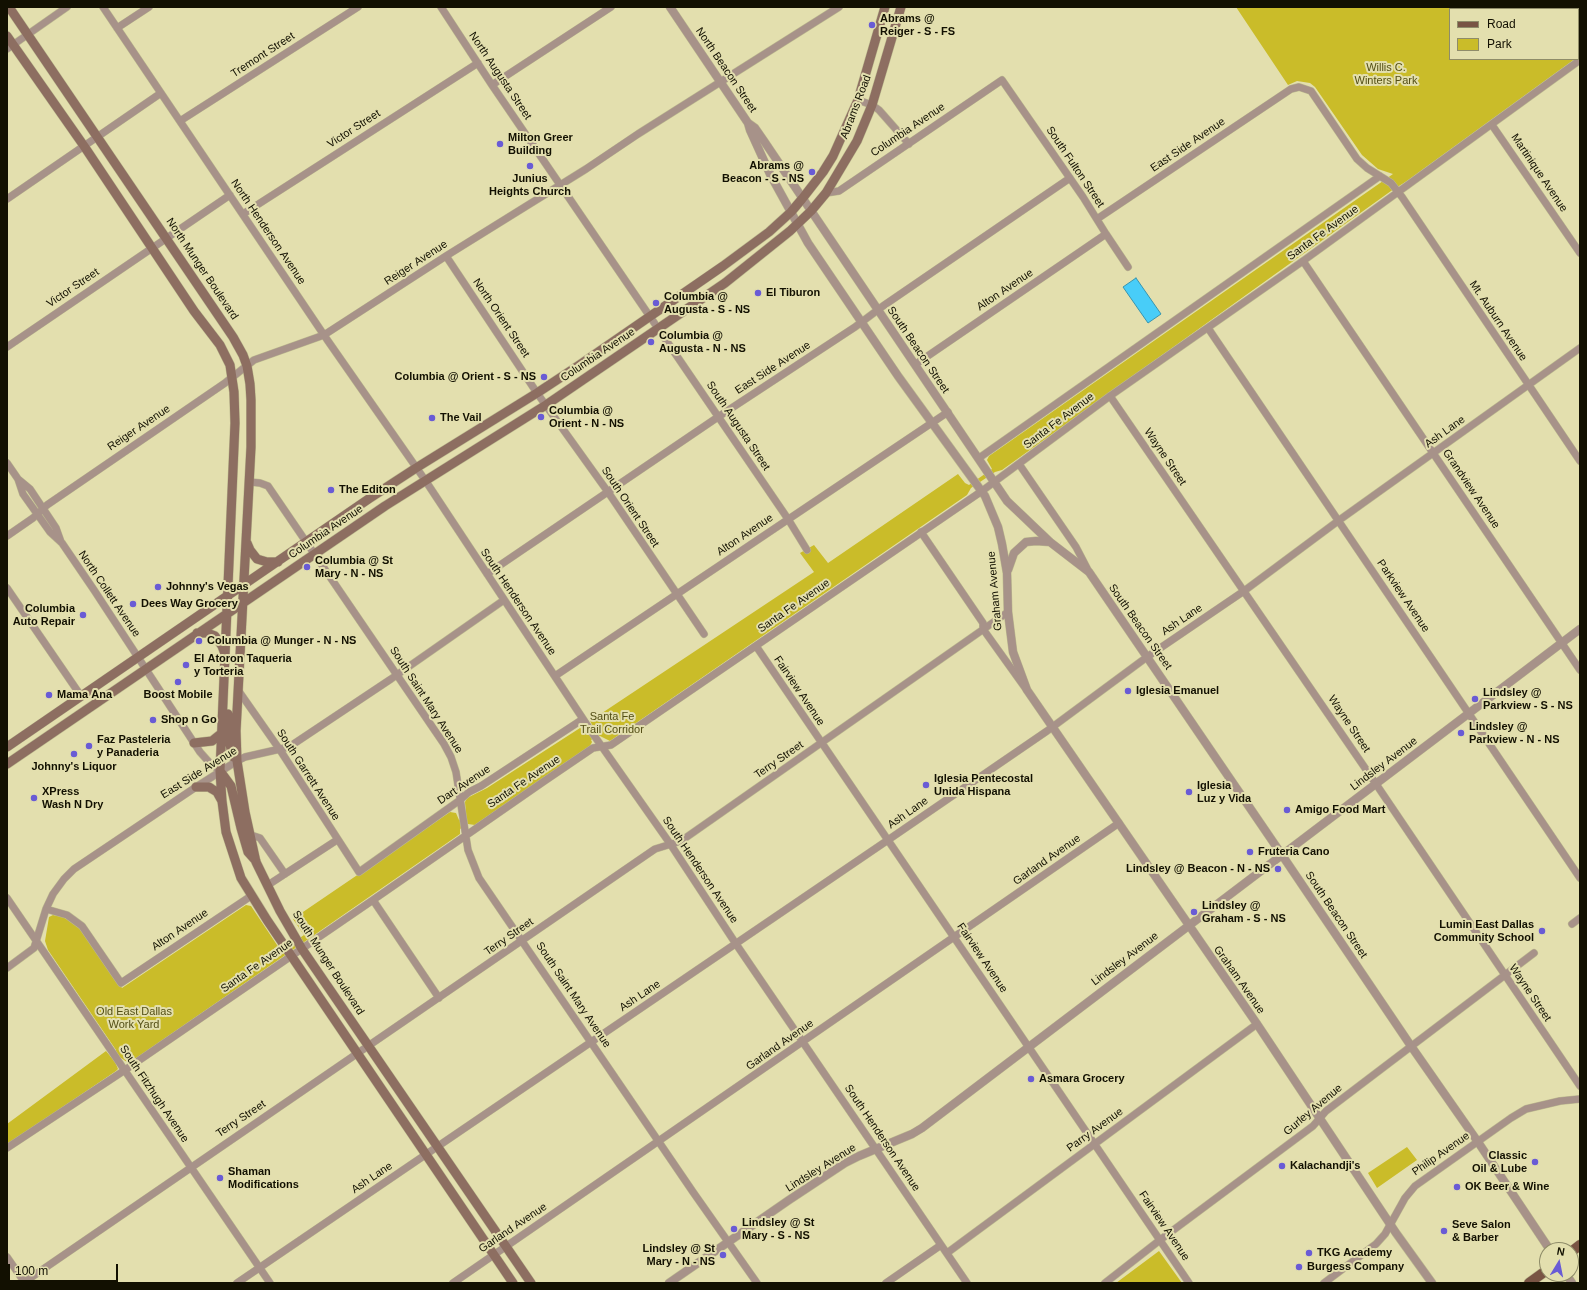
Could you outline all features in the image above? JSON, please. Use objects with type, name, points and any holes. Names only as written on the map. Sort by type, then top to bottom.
[{"type":"main road","name":"North Munger Boulevard","points":[[9,7],[233,337],[243,355],[247,366],[251,400],[250,482],[244,585]]},
{"type":"main road","name":"Abrams Road","points":[[791,212],[823,172],[833,156],[858,100],[885,7]]},
{"type":"main road","name":"Abrams Road","points":[[797,224],[826,193],[857,140],[872,105],[901,7]]},
{"type":"main road","points":[[7,36],[10,47],[84,146],[194,311],[220,345],[226,356],[233,377],[235,423],[220,771],[226,832],[241,878],[251,896],[357,1054],[514,1283]]},
{"type":"main road","name":"Columbia Avenue","points":[[7,747],[416,468],[538,393],[758,241],[791,212]]},
{"type":"main road","name":"Columbia Avenue","points":[[7,764],[243,602],[425,480],[546,405],[658,329],[749,265],[797,224]]},
{"type":"main road","points":[[246,541],[250,550],[257,558],[267,562],[278,562]]},
{"type":"main road","name":"South Munger Boulevard","points":[[244,585],[236,731],[237,761],[256,862],[280,911],[302,949],[531,1283]]},
{"type":"main road","points":[[198,633],[207,633],[215,636],[222,646],[226,657]]},
{"type":"main road","points":[[224,706],[228,715],[230,745],[233,757],[237,761]]},
{"type":"main road","points":[[194,743],[212,741],[222,733]]},
{"type":"main road","points":[[21,737],[29,749]]},
{"type":"main road","points":[[220,771],[233,791],[240,828],[248,852],[256,862]]},
{"type":"main road","points":[[196,787],[209,787],[217,792],[222,801]]},
{"type":"main road","points":[[1529,1283],[1539,1276]]},
{"type":"street","points":[[10,47],[66,7]]},
{"type":"street","name":"North Henderson Avenue","points":[[102,7],[416,468]]},
{"type":"street","points":[[117,28],[149,7]]},
{"type":"street","name":"Tremont Street","points":[[180,121],[358,7]]},
{"type":"street","name":"North Augusta Street","points":[[441,7],[649,317]]},
{"type":"street","points":[[492,85],[611,7]]},
{"type":"street","name":"North Beacon Street","points":[[670,7],[748,123],[756,146],[791,212]]},
{"type":"street","name":"Reiger Avenue","points":[[7,536],[43,508],[247,366],[263,357],[324,335],[839,7]]},
{"type":"street","name":"Santa Fe Avenue","points":[[7,1148],[125,1070],[302,949],[542,782],[593,748],[612,745],[982,491],[1110,396],[1303,261],[1580,60]]},
{"type":"street","name":"Victor Street","points":[[243,214],[478,63]]},
{"type":"street","name":"Columbia Avenue","points":[[826,193],[839,191],[1002,80]]},
{"type":"street","name":"South Fulton Street","points":[[1002,80],[1070,178],[1128,267]]},
{"type":"street","name":"Mt. Auburn Avenue","points":[[1291,89],[1299,87],[1310,91],[1357,159],[1367,168],[1391,183],[1398,192],[1580,461]]},
{"type":"street","name":"East Side Avenue","points":[[1097,219],[1291,89]]},
{"type":"street","points":[[7,199],[161,93]]},
{"type":"street","points":[[858,100],[872,105],[887,118],[909,144]]},
{"type":"street","name":"South Beacon Street","points":[[748,123],[755,128],[764,141],[810,211],[916,364],[1007,501],[1050,542],[1089,572]]},
{"type":"street","name":"Martinique Avenue","points":[[1492,125],[1580,253]]},
{"type":"street","name":"Santa Fe Avenue","points":[[978,458],[1380,176]]},
{"type":"street","name":"East Side Avenue","points":[[487,574],[718,417],[861,323],[1070,178]]},
{"type":"street","name":"Victor Street","points":[[7,347],[230,195]]},
{"type":"street","points":[[791,212],[797,224],[861,323],[982,491]]},
{"type":"street","name":"Alton Avenue","points":[[916,364],[1106,234]]},
{"type":"street","name":"North Orient Street","points":[[446,256],[538,393]]},
{"type":"street","name":"Grandview Avenue","points":[[1303,261],[1580,670]]},
{"type":"street","name":"South Augusta Street","points":[[649,317],[788,519],[807,550]]},
{"type":"street","name":"Parkview Avenue","points":[[1208,328],[1470,713],[1580,878]]},
{"type":"street","name":"Ash Lane","points":[[237,1283],[736,944],[1053,726],[1148,657],[1244,591],[1338,521],[1434,454],[1580,348]]},
{"type":"street","name":"South Orient Street","points":[[538,393],[608,492],[704,634]]},
{"type":"street","name":"Wayne Street","points":[[1110,396],[1376,784],[1580,1086]]},
{"type":"street","name":"Alton Avenue","points":[[555,676],[948,412]]},
{"type":"street","name":"North Collett Avenue","points":[[7,463],[18,479],[30,490],[43,508],[56,528],[62,543],[194,743],[208,761],[220,771]]},
{"type":"street","name":"South Beacon Street","points":[[1019,464],[1076,547],[1089,572],[1545,1242]]},
{"type":"street","name":"South Henderson Avenue","points":[[416,468],[583,719],[671,845],[736,944],[967,1283]]},
{"type":"street","name":"North Collett Avenue","points":[[18,479],[23,494],[50,532],[62,543]]},
{"type":"street","name":"South Saint Mary Avenue","points":[[250,482],[268,486],[313,555],[397,674],[451,757],[456,772],[465,836],[473,866],[479,878],[757,1283]]},
{"type":"street","name":"Graham Avenue","points":[[982,491],[998,526],[1007,573],[1008,612],[1013,652],[1027,690]]},
{"type":"street","name":"Graham Avenue","points":[[921,532],[984,623],[983,629],[1053,726],[1432,1283]]},
{"type":"street","points":[[1007,573],[1014,553],[1026,542],[1050,542]]},
{"type":"street","points":[[7,588],[81,696]]},
{"type":"street","name":"East Side Avenue","points":[[7,968],[34,948],[46,909],[58,886],[74,869],[237,761],[245,757],[288,747],[504,600]]},
{"type":"street","name":"Terry Street","points":[[24,1283],[190,1167],[655,849],[681,841],[979,634],[983,629],[1008,612]]},
{"type":"street","name":"Lindsley Avenue","points":[[669,1283],[845,1164],[922,1128],[1028,1046],[1580,629]]},
{"type":"street","name":"Fairview Avenue","points":[[756,646],[1189,1283]]},
{"type":"street","name":"South Garrett Avenue","points":[[238,690],[280,750],[358,872]]},
{"type":"street","name":"Dart Avenue","points":[[358,872],[460,800],[469,792],[481,786],[583,719]]},
{"type":"street","name":"Garland Avenue","points":[[453,1283],[1119,823]]},
{"type":"street","points":[[250,835],[260,838],[285,874]]},
{"type":"street","points":[[268,885],[338,840]]},
{"type":"street","name":"Alton Avenue","points":[[46,909],[67,915],[82,926],[121,983],[251,896]]},
{"type":"street","name":"South Fitzhugh Avenue","points":[[7,898],[270,1283]]},
{"type":"street","points":[[373,900],[439,998]]},
{"type":"street","points":[[1572,924],[1580,918]]},
{"type":"street","name":"Gurley Avenue","points":[[1105,1283],[1313,1126],[1326,1111],[1506,976],[1534,953]]},
{"type":"street","name":"Parry Avenue","points":[[947,1253],[1257,1024]]},
{"type":"street","name":"Philip Avenue","points":[[1324,1283],[1376,1244],[1385,1234],[1405,1198],[1415,1186],[1526,1109],[1560,1101],[1580,1099]]},
{"type":"street","points":[[886,1283],[941,1245]]},
{"type":"street","points":[[7,1257],[24,1283]]},
{"type":"green space","points":[[1236,7],[1547,7],[1449,8],[1449,60],[1574,60],[1407,181],[1002,470],[995,472],[971,488],[967,495],[610,741],[598,735],[591,740],[592,742],[590,746],[475,825],[468,824],[460,829],[460,834],[131,1062],[127,1062],[121,1058],[116,1064],[118,1069],[116,1071],[7,1145],[7,1124],[106,1051],[111,1057],[116,1050],[48,950],[45,941],[49,917],[53,915],[64,917],[82,930],[122,988],[246,905],[251,906],[281,951],[304,935],[293,919],[300,914],[450,812],[456,813],[459,820],[466,815],[465,802],[467,798],[487,788],[580,728],[587,733],[594,728],[590,721],[814,572],[800,553],[814,545],[828,563],[958,474],[965,483],[969,485],[992,469],[987,460],[989,456],[1393,174],[1378,169],[1362,155],[1315,87],[1310,83],[1297,81],[1288,85]]},
{"type":"green space","points":[[1407,1147],[1417,1160],[1377,1188],[1368,1173]]},
{"type":"green space","points":[[1159,1251],[1182,1283],[1116,1283]]},
{"type":"water","points":[[1136,278],[1161,314],[1148,323],[1123,287]]},
{"type":"place","name":"Abrams @ Reiger - S - FS","points":[[872,25]]},
{"type":"place","name":"Milton Greer Building","points":[[500,144]]},
{"type":"place","name":"Junius Heights Church","points":[[530,166]]},
{"type":"place","name":"Abrams @ Beacon - S - NS","points":[[812,172]]},
{"type":"place","name":"El Tiburon","points":[[758,293]]},
{"type":"place","name":"Columbia @ Augusta - S - NS","points":[[656,303]]},
{"type":"place","name":"Columbia @ Augusta - N - NS","points":[[651,342]]},
{"type":"place","name":"Columbia @ Orient - S - NS","points":[[544,377]]},
{"type":"place","name":"Columbia @ Orient - N - NS","points":[[541,417]]},
{"type":"place","name":"The Vail","points":[[432,418]]},
{"type":"place","name":"The Editon","points":[[331,490]]},
{"type":"place","name":"Columbia @ St Mary - N - NS","points":[[307,567]]},
{"type":"place","name":"Johnny's Vegas","points":[[158,587]]},
{"type":"place","name":"Dees Way Grocery","points":[[133,604]]},
{"type":"place","name":"Columbia Auto Repair","points":[[83,615]]},
{"type":"place","name":"Columbia @ Munger - N - NS","points":[[199,641]]},
{"type":"place","name":"El Atoron Taqueria y Torteria","points":[[186,665]]},
{"type":"place","name":"Boost Mobile","points":[[178,682]]},
{"type":"place","name":"Iglesia Emanuel","points":[[1128,691]]},
{"type":"place","name":"Mama Ana","points":[[49,695]]},
{"type":"place","name":"Lindsley @ Parkview - S - NS","points":[[1475,699]]},
{"type":"place","name":"Shop n Go","points":[[153,720]]},
{"type":"place","name":"Lindsley @ Parkview - N - NS","points":[[1461,733]]},
{"type":"place","name":"Faz Pasteleria y Panaderia","points":[[89,746]]},
{"type":"place","name":"Johnny's Liquor","points":[[74,754]]},
{"type":"place","name":"Iglesia Pentecostal Unida Hispana","points":[[926,785]]},
{"type":"place","name":"Iglesia Luz y Vida","points":[[1189,792]]},
{"type":"place","name":"XPress Wash N Dry","points":[[34,798]]},
{"type":"place","name":"Amigo Food Mart","points":[[1287,810]]},
{"type":"place","name":"Fruteria Cano","points":[[1250,852]]},
{"type":"place","name":"Lindsley @ Beacon - N - NS","points":[[1278,869]]},
{"type":"place","name":"Lindsley @ Graham - S - NS","points":[[1194,912]]},
{"type":"place","name":"Lumin East Dallas Community School","points":[[1542,931]]},
{"type":"place","name":"Asmara Grocery","points":[[1031,1079]]},
{"type":"place","name":"Classic Oil & Lube","points":[[1535,1162]]},
{"type":"place","name":"Kalachandji's","points":[[1282,1166]]},
{"type":"place","name":"Shaman Modifications","points":[[220,1178]]},
{"type":"place","name":"OK Beer & Wine","points":[[1457,1187]]},
{"type":"place","name":"Lindsley @ St Mary - S - NS","points":[[734,1229]]},
{"type":"place","name":"Seve Salon & Barber","points":[[1444,1231]]},
{"type":"place","name":"TKG Academy","points":[[1309,1253]]},
{"type":"place","name":"Lindsley @ St Mary - N - NS","points":[[723,1255]]},
{"type":"place","name":"Burgess Company","points":[[1299,1267]]},
{"type":"park label","name":"Willis C. Winters Park","points":[[1386,74]]},
{"type":"park label","name":"Santa Fe Trail Corridor","points":[[612,723]]},
{"type":"park label","name":"Old East Dallas Work Yard","points":[[134,1018]]}]
